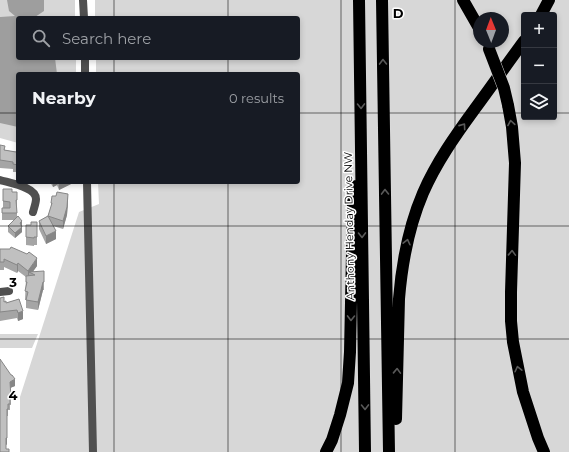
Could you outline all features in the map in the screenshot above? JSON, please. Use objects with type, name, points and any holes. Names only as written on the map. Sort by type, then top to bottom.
[{"type":"highway","name":"Anthony Henday Drive NW","points":[[359,0],[365,452]]},
{"type":"highway","points":[[382,0],[388,452]]},
{"type":"highway","points":[[463,0],[473,18]]},
{"type":"highway","points":[[542,12],[549,0]]},
{"type":"highway","points":[[395,452],[399,300],[403,260],[410,231],[423,192],[434,170],[468,119],[521,45]]},
{"type":"highway","points":[[488,48],[501,81],[508,105],[512,127],[515,163],[511,292],[513,342],[516,361],[528,407],[544,452]]},
{"type":"highway","points":[[326,452],[332,440],[340,415],[348,383],[354,202],[361,154]]},
{"type":"highway","points":[[528,407],[549,452]]},
{"type":"street","points":[[83,0],[84,16]]},
{"type":"street","points":[[85,60],[85,72]]},
{"type":"street","points":[[0,180],[34,192],[36,200],[33,212]]},
{"type":"street","points":[[87,184],[93,452]]},
{"type":"street","points":[[0,292],[9,291]]},
{"type":"shaded area","points":[[0,0],[75,0],[75,16],[16,16],[16,60],[76,60],[76,72],[16,72],[16,142],[0,138]]},
{"type":"shaded area","points":[[7,0],[44,0],[44,11],[36,16],[16,16],[16,60],[55,60],[57,72],[16,72],[16,127],[0,123],[0,17],[15,16],[9,11]]},
{"type":"shaded area","points":[[95,0],[569,0],[569,452],[20,452],[20,397],[79,212],[99,204],[98,184],[300,184],[300,72],[96,72],[96,60],[300,60],[300,16],[95,16]]},
{"type":"shaded area","points":[[0,334],[38,334],[32,348],[0,348]]},
{"type":"building","points":[[0,145],[5,146],[4,150],[16,152],[16,165],[13,164],[13,162],[0,160]]},
{"type":"building","points":[[3,189],[12,189],[12,192],[17,192],[17,213],[2,213],[2,208],[10,208],[10,202],[3,201]]},
{"type":"building","points":[[57,192],[68,194],[67,207],[63,221],[48,216],[52,203],[52,196],[56,196]]},
{"type":"building","points":[[18,216],[22,221],[20,223],[22,227],[15,233],[8,226]]},
{"type":"building","points":[[48,216],[56,231],[46,236],[39,221]]},
{"type":"building","points":[[31,222],[37,222],[37,237],[34,238],[26,237],[26,225],[31,225]]},
{"type":"building","points":[[11,247],[27,254],[29,252],[37,258],[28,271],[18,263],[17,265],[4,259],[4,262],[0,262],[0,249],[10,249]]},
{"type":"building","points":[[44,271],[44,282],[38,302],[26,300],[28,292],[25,291],[27,282],[26,276],[35,275],[29,272]]},
{"type":"building","points":[[4,297],[4,302],[6,301],[6,303],[19,299],[23,311],[18,313],[17,310],[0,312],[0,298]]},
{"type":"building","points":[[0,359],[15,379],[10,382],[11,398],[7,409],[6,449],[9,449],[9,452],[0,452]]}]
